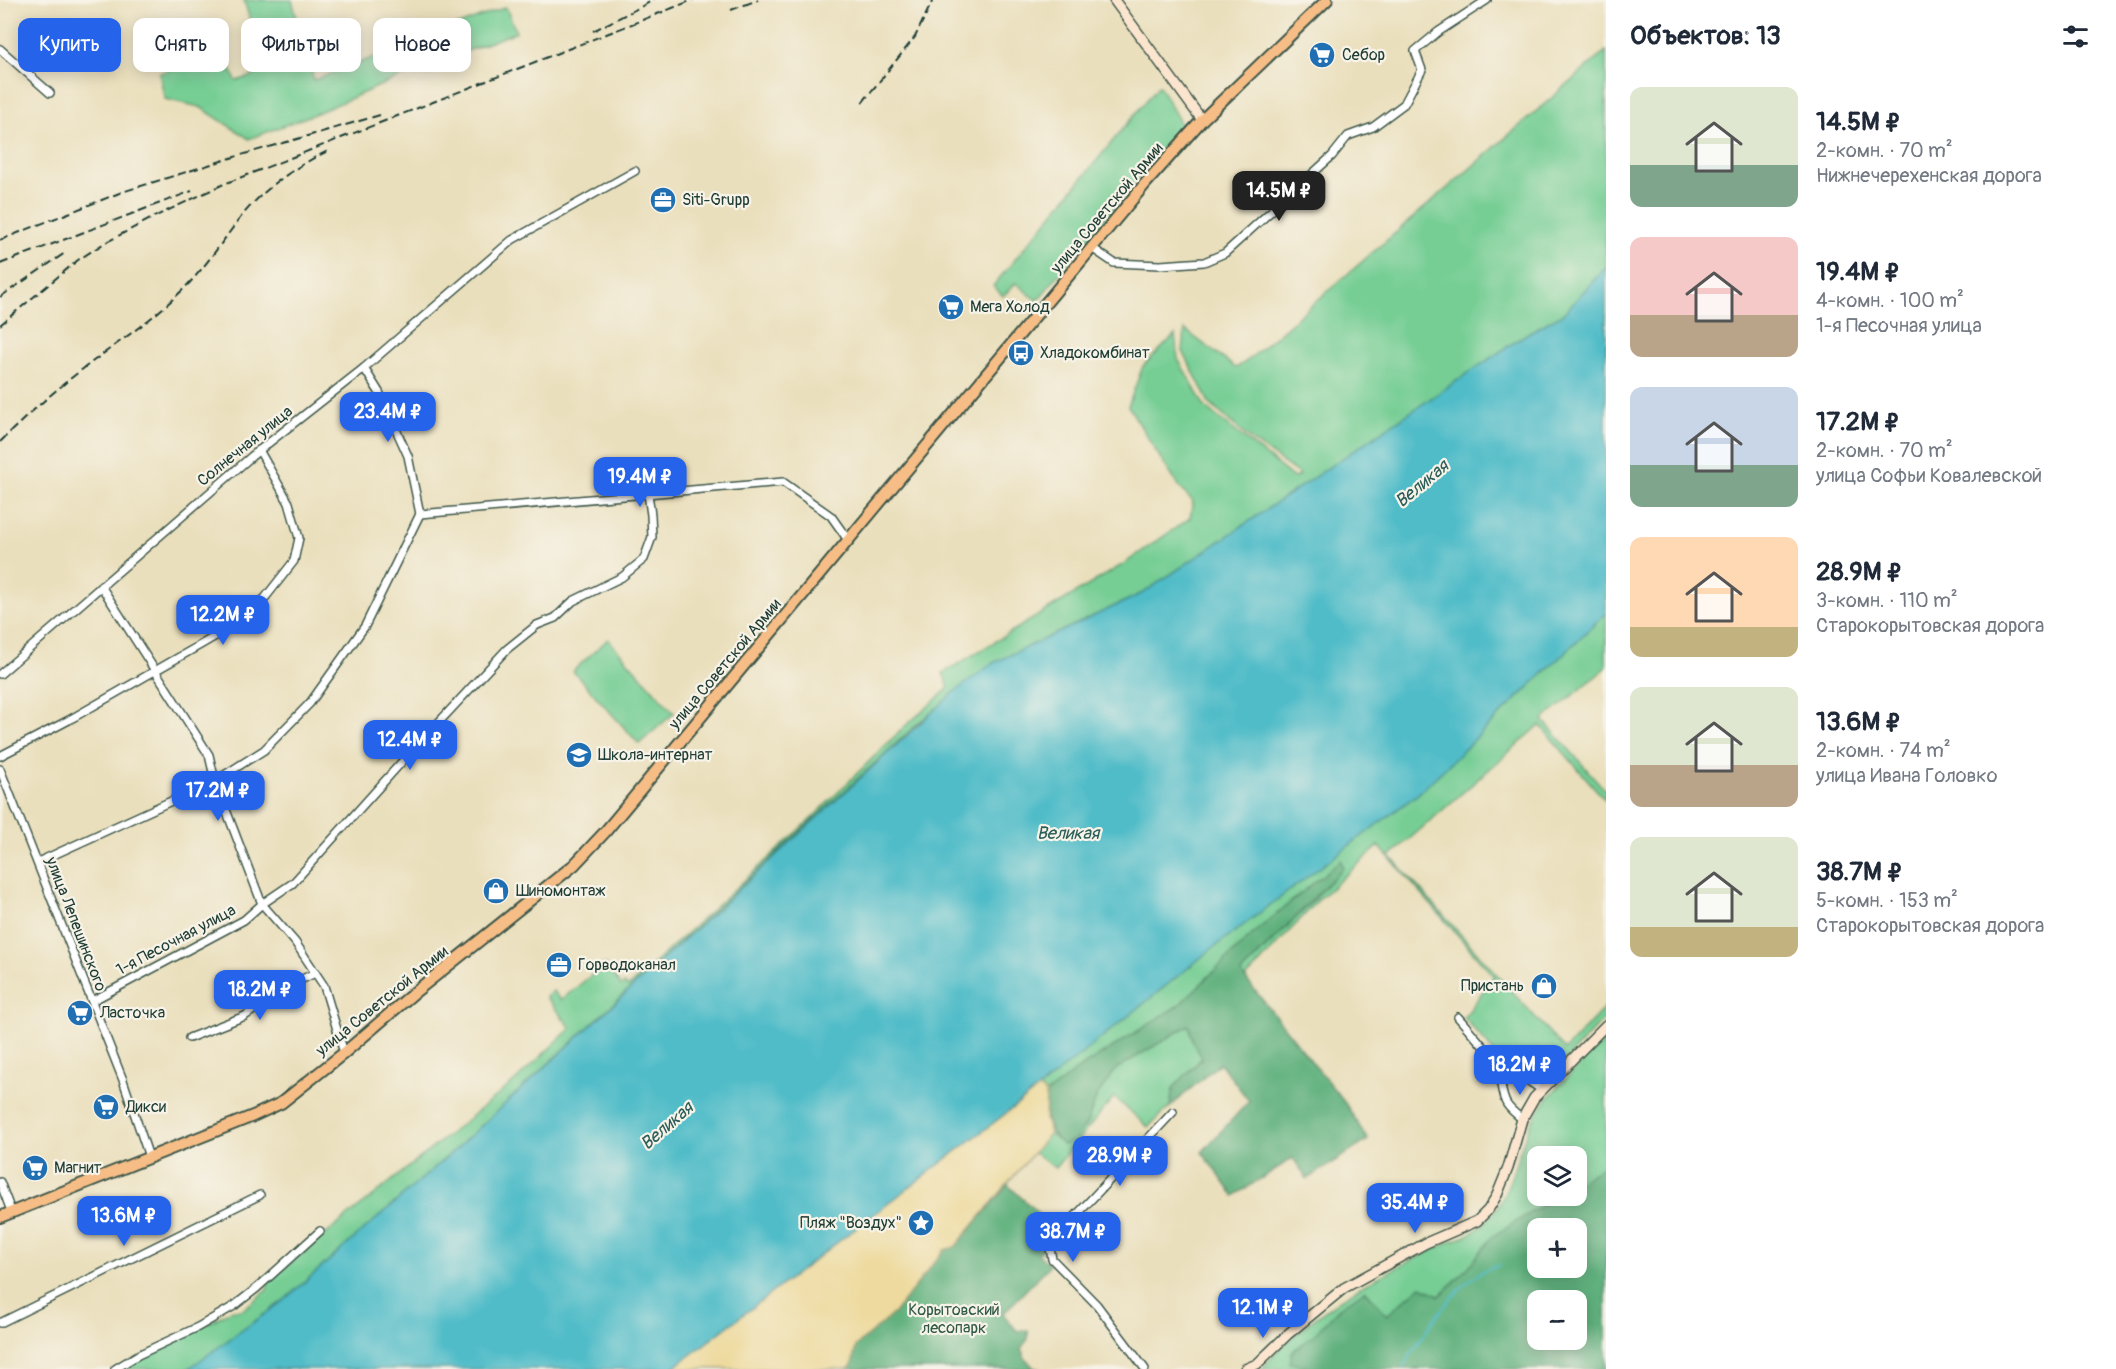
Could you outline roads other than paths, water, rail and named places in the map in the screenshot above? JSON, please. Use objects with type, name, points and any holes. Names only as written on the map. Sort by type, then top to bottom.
[{"type":"main road","name":"улица Советской Армии","points":[[0,1216],[281,1103],[574,865],[605,832],[1092,248],[1202,120],[1327,0]]},
{"type":"street","points":[[1114,0],[1202,120]]},
{"type":"street","points":[[1092,248],[1114,263],[1160,265],[1204,262],[1225,253],[1332,156],[1348,136],[1373,127],[1404,104],[1422,70],[1415,51],[1438,32],[1487,0]]},
{"type":"street","points":[[0,49],[50,93]]},
{"type":"street","name":"Солнечная улица","points":[[0,674],[259,450],[364,368],[512,240],[635,171]]},
{"type":"street","points":[[38,862],[216,781],[264,750],[310,703],[365,626],[420,514],[408,456],[379,392],[364,368]]},
{"type":"street","points":[[0,756],[69,720],[243,620],[265,598],[294,561],[299,538],[289,503],[259,450]]},
{"type":"street","points":[[420,514],[783,482],[831,516],[848,540]]},
{"type":"street","name":"1-я Песочная улица","points":[[92,1000],[244,920],[262,904],[293,883],[507,649],[537,625],[555,618],[573,601],[622,577],[644,559],[652,537],[648,494]]},
{"type":"street","points":[[101,586],[209,755],[216,781],[262,904],[294,942],[324,986],[344,1053]]},
{"type":"street","name":"улица Лепешинского","points":[[0,769],[134,1109],[149,1157]]},
{"type":"street","points":[[189,1038],[245,1016],[288,986],[315,973]]},
{"type":"street","points":[[1458,1017],[1510,1077]]},
{"type":"street","points":[[1245,1369],[1260,1366],[1288,1334],[1344,1288],[1426,1243],[1477,1221],[1497,1196],[1508,1168],[1522,1119],[1534,1098],[1606,1025]]},
{"type":"street","points":[[1522,1119],[1508,1109],[1503,1101],[1501,1085],[1510,1077],[1523,1077],[1542,1090]]},
{"type":"street","points":[[1145,1369],[1097,1305],[1052,1259],[1050,1248],[1056,1237],[1173,1112]]},
{"type":"street","points":[[0,1182],[11,1211]]},
{"type":"street","points":[[0,1323],[260,1195]]},
{"type":"street","points":[[115,1369],[234,1306],[320,1231]]},
{"type":"water","name":"Великая","points":[[1606,267],[1606,613],[1419,793],[1209,951],[1039,1088],[672,1369],[188,1369],[283,1301],[457,1148],[953,693],[993,663],[1143,593],[1528,333],[1563,314]]},
{"type":"waterway","points":[[1403,1367],[1432,1323],[1457,1292],[1484,1270],[1499,1265]]},
{"type":"railway","points":[[593,31],[654,0]]},
{"type":"railway","points":[[0,325],[78,260],[103,244],[224,184],[693,0]]},
{"type":"railway","points":[[731,10],[758,0]]},
{"type":"railway","points":[[862,103],[915,37],[933,0]]},
{"type":"railway","points":[[0,240],[122,192],[380,115]]},
{"type":"railway","points":[[0,442],[59,388],[147,321],[185,288],[259,197],[292,171],[328,151]]},
{"type":"railway","points":[[0,264],[192,191]]},
{"type":"railway","points":[[0,297],[65,253]]},
{"type":"place","name":"Себор","points":[[1322,55]]},
{"type":"place","name":"Siti-Grupp","points":[[663,200]]},
{"type":"place","name":"Мега Холод","points":[[951,307]]},
{"type":"place","name":"Хладокомбинат","points":[[1021,353]]},
{"type":"place","name":"Школа-интернат","points":[[579,755]]},
{"type":"place","name":"Шиномонтаж","points":[[496,891]]},
{"type":"place","name":"Горводоканал","points":[[559,965]]},
{"type":"place","name":"Пристань","points":[[1544,986]]},
{"type":"place","name":"Ласточка","points":[[80,1013]]},
{"type":"place","name":"Дикси","points":[[106,1107]]},
{"type":"place","name":"Магнит","points":[[35,1168]]},
{"type":"place","name":"Пляж \"Воздух\"","points":[[921,1223]]},
{"type":"park label","name":"Корытовский лесопарк","points":[[954,1319]]}]
